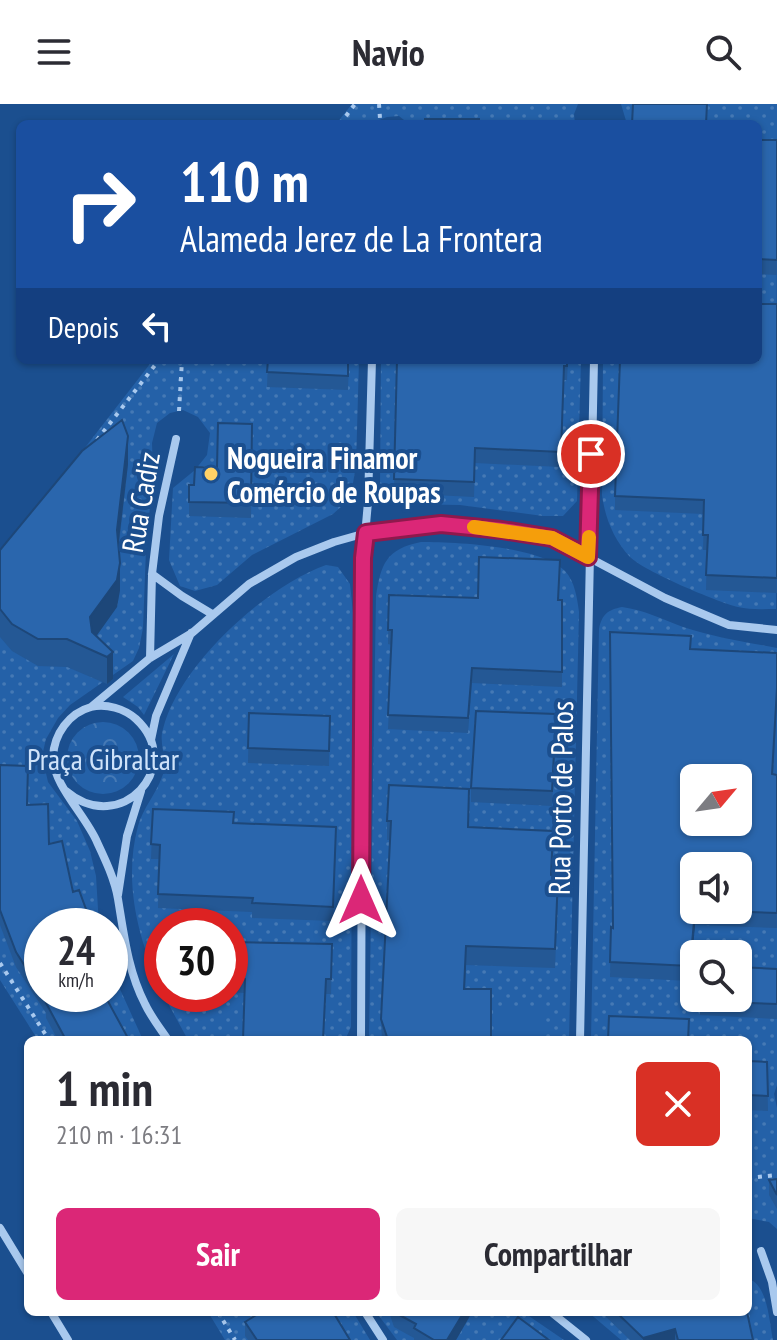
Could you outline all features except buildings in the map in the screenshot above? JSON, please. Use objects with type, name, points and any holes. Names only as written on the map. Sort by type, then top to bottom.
[{"type":"street","points":[[361,1036],[363,558],[372,364]]},
{"type":"street","name":"Rua Porto de Palos","points":[[580,1036],[594,364]]},
{"type":"street","name":"Rua Cadiz","points":[[150,658],[152,574],[159,516],[176,439]]},
{"type":"street","points":[[165,1036],[144,1004],[131,967],[121,929],[117,896],[97,840],[57,776],[53,759],[55,742],[63,726],[76,714],[91,707],[150,658],[192,633],[249,584],[296,557],[334,542],[366,533],[441,524],[552,538],[665,598],[729,625],[777,630]]},
{"type":"street","name":"Rua Cadiz","points":[[152,574],[212,614]]},
{"type":"street","points":[[117,896],[127,836],[153,766],[151,740],[156,716],[192,633]]},
{"type":"street","points":[[91,707],[121,709],[133,716],[151,740]]},
{"type":"street","points":[[66,791],[77,800],[104,807],[131,799],[142,790]]},
{"type":"street","points":[[0,1228],[24,1267]]},
{"type":"street","points":[[761,1251],[772,1282],[777,1312]]},
{"type":"street","points":[[53,1316],[68,1340]]},
{"type":"street","points":[[368,1316],[383,1340]]},
{"type":"street","points":[[556,1316],[586,1340]]},
{"type":"path","points":[[379,104],[380,119]]},
{"type":"path","points":[[95,444],[156,364]]},
{"type":"path","points":[[179,411],[182,364]]},
{"type":"path","points":[[0,963],[46,1036]]},
{"type":"path","points":[[752,1178],[777,1175]]},
{"type":"path","points":[[220,1316],[235,1340]]},
{"type":"green space","points":[[352,104],[578,104],[575,120],[404,120],[399,116],[379,120],[339,120]]},
{"type":"green space","points":[[621,104],[777,104],[776,609],[747,609],[728,604],[650,570],[624,550],[605,512],[602,495],[603,364],[762,364],[762,120],[626,120]]},
{"type":"green space","points":[[150,364],[359,364],[356,465],[352,489],[343,505],[333,514],[252,555],[217,585],[195,591],[180,586],[169,560],[173,488],[195,470],[207,455],[210,433],[198,417],[183,410],[170,413],[157,423],[152,443],[153,475],[139,648],[133,661],[70,705],[46,739],[42,756],[48,782],[77,821],[90,851],[96,876],[98,908],[24,908],[24,1012],[128,1012],[128,1007],[141,1036],[35,1036],[0,980],[0,553],[11,543]]},
{"type":"green space","points":[[381,364],[581,364],[577,501],[563,516],[460,505],[404,504],[391,500],[380,488]]},
{"type":"green space","points":[[421,542],[455,543],[497,547],[537,556],[565,571],[575,590],[579,612],[569,1036],[369,1036],[376,596],[387,560],[409,545]]},
{"type":"green space","points":[[326,565],[338,567],[350,584],[353,613],[351,1027],[347,1036],[186,1036],[173,1012],[248,1012],[248,908],[144,908],[144,945],[133,889],[132,868],[138,826],[164,771],[163,729],[172,704],[187,679],[228,631],[277,590]]},
{"type":"green space","points":[[622,607],[706,634],[777,648],[777,1085],[774,1094],[777,1108],[777,1229],[769,1222],[752,1219],[752,1036],[591,1036],[599,629],[604,616]]},
{"type":"green space","points":[[174,654],[144,715],[123,697]]},
{"type":"green space","name":"Praça Gibraltar","points":[[96,722],[110,722],[129,732],[139,751],[139,765],[129,784],[110,794],[96,794],[77,784],[67,765],[67,751],[77,732]]},
{"type":"green space","points":[[493,1007],[543,1007],[543,1036],[494,1036]]},
{"type":"green space","points":[[752,1281],[764,1296],[773,1340],[621,1340],[593,1316],[752,1316]]},
{"type":"green space","points":[[210,1316],[355,1316],[370,1340],[225,1340]]},
{"type":"green space","points":[[379,1316],[529,1316],[564,1340],[397,1340]]},
{"type":"slow traffic","points":[[474,527],[552,538],[588,557],[589,537]]},
{"type":"place","name":"Nogueira Finamor Comércio de Roupas","points":[[211,474]]},
{"type":"route","points":[[361,900],[363,558],[366,533],[441,524],[502,530],[552,538],[588,557],[591,454]]}]
